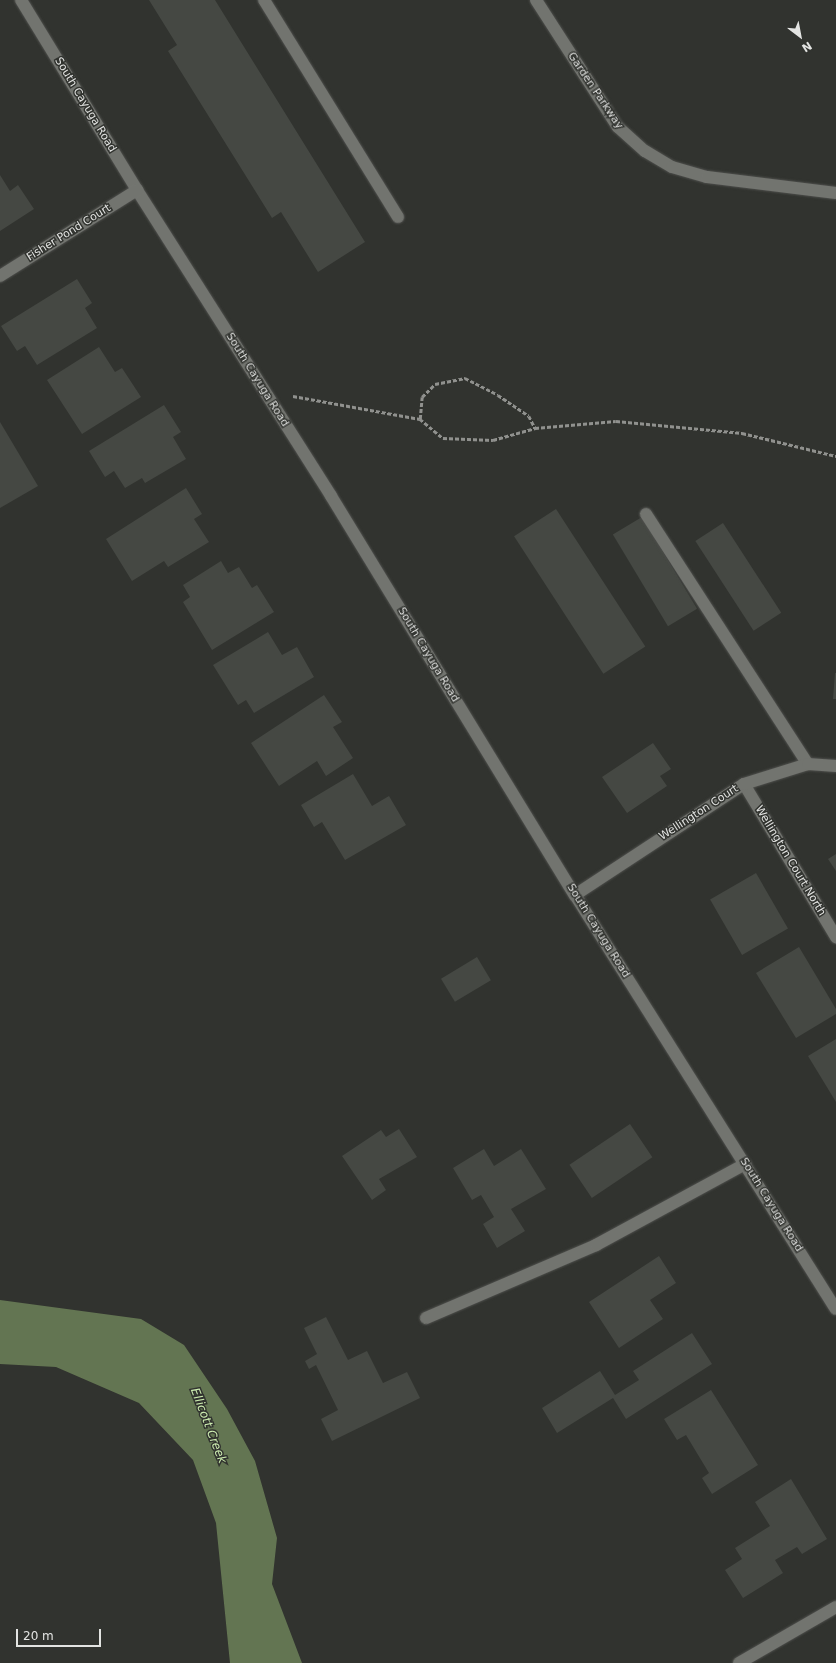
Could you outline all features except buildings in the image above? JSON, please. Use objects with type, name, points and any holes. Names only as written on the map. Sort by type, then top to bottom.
[{"type":"street","name":"South Cayuga Road","points":[[21,0],[137,190],[264,390],[575,895],[836,1309]]},
{"type":"street","points":[[264,0],[398,217]]},
{"type":"street","name":"Garden Parkway","points":[[536,0],[618,127],[645,151],[672,167],[707,177],[836,193]]},
{"type":"street","name":"Fisher Pond Court","points":[[0,276],[137,190]]},
{"type":"street","points":[[646,514],[808,764]]},
{"type":"street","name":"Wellington Court","points":[[575,895],[744,784],[808,764],[836,766]]},
{"type":"street","name":"Wellington Court North","points":[[744,784],[836,937]]},
{"type":"street","points":[[426,1318],[596,1245],[745,1164]]},
{"type":"street","points":[[739,1663],[836,1607]]},
{"type":"path","points":[[420,419],[422,397],[435,384],[465,378],[529,416],[535,428]]},
{"type":"path","points":[[264,390],[420,419],[443,438],[493,440],[535,428],[616,421],[742,433],[836,456]]},
{"type":"water","name":"Ellicott Creek","points":[[0,1300],[141,1319],[184,1345],[227,1409],[255,1461],[277,1538],[272,1584],[302,1663],[230,1663],[216,1523],[193,1460],[139,1403],[56,1367],[0,1364]]}]
